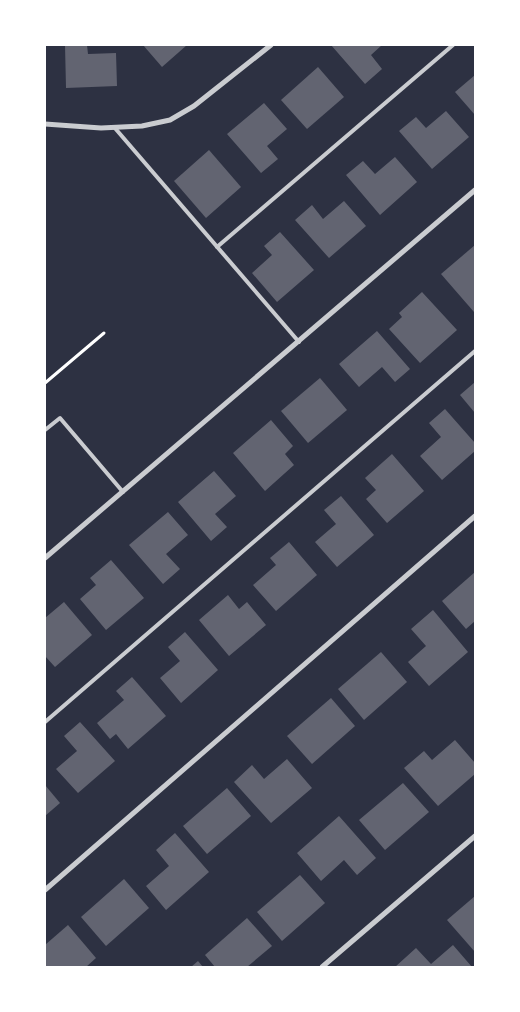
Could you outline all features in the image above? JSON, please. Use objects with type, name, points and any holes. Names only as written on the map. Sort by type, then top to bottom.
[{"type":"street","points":[[45,124],[114,128],[142,126],[170,120],[194,106],[271,45]]},
{"type":"street","points":[[45,558],[475,190]]},
{"type":"street","points":[[45,890],[475,516]]},
{"type":"street","points":[[322,967],[475,836]]},
{"type":"lane","points":[[217,247],[453,45]]},
{"type":"lane","points":[[114,128],[299,342]]},
{"type":"lane","points":[[45,722],[475,351]]},
{"type":"lane","points":[[45,430],[60,418],[123,492]]},
{"type":"path","points":[[45,384],[104,333]]},
{"type":"building","points":[[65,45],[87,45],[88,54],[116,53],[117,86],[66,88]]},
{"type":"building","points":[[143,45],[187,45],[162,67]]},
{"type":"building","points":[[331,45],[382,45],[371,55],[382,69],[365,84]]},
{"type":"building","points":[[318,67],[344,97],[307,129],[281,100]]},
{"type":"building","points":[[475,75],[475,115],[455,92]]},
{"type":"building","points":[[264,103],[287,129],[267,146],[278,159],[261,173],[227,134]]},
{"type":"building","points":[[446,111],[469,137],[432,169],[399,131],[416,117],[426,128]]},
{"type":"building","points":[[209,150],[241,187],[206,218],[174,181]]},
{"type":"building","points":[[395,157],[417,182],[380,215],[346,175],[363,161],[375,174]]},
{"type":"building","points":[[344,201],[366,226],[329,258],[295,220],[312,205],[323,219]]},
{"type":"building","points":[[280,232],[314,270],[277,302],[252,273],[272,255],[264,246]]},
{"type":"building","points":[[475,245],[475,312],[474,312],[441,274]]},
{"type":"building","points":[[422,292],[457,330],[420,363],[389,329],[402,317],[399,313]]},
{"type":"building","points":[[377,331],[410,369],[395,382],[382,367],[359,387],[339,364]]},
{"type":"building","points":[[320,378],[347,410],[308,443],[281,411]]},
{"type":"building","points":[[475,382],[475,413],[460,395]]},
{"type":"building","points":[[445,409],[475,443],[475,451],[442,480],[420,456],[441,437],[429,423]]},
{"type":"building","points":[[271,420],[293,446],[285,454],[294,465],[265,491],[233,453]]},
{"type":"building","points":[[392,454],[424,491],[387,523],[366,499],[376,490],[365,478]]},
{"type":"building","points":[[214,471],[236,496],[215,514],[227,527],[211,541],[178,502]]},
{"type":"building","points":[[341,496],[374,535],[337,567],[315,542],[336,524],[324,510]]},
{"type":"building","points":[[168,512],[188,535],[166,554],[180,569],[163,584],[129,545]]},
{"type":"building","points":[[289,542],[317,575],[276,611],[253,585],[276,565],[270,558]]},
{"type":"building","points":[[111,560],[144,598],[106,630],[80,599],[96,585],[90,578]]},
{"type":"building","points":[[475,572],[475,621],[466,629],[442,601]]},
{"type":"building","points":[[228,595],[239,609],[247,602],[266,625],[229,656],[199,620]]},
{"type":"building","points":[[64,602],[92,635],[55,667],[45,656],[45,618]]},
{"type":"building","points":[[433,610],[468,652],[429,686],[408,662],[426,646],[411,629]]},
{"type":"building","points":[[185,632],[218,670],[181,703],[160,678],[180,661],[168,647]]},
{"type":"building","points":[[381,652],[407,682],[364,720],[338,689]]},
{"type":"building","points":[[132,677],[166,716],[128,749],[116,734],[110,739],[97,723],[124,700],[116,691]]},
{"type":"building","points":[[331,698],[355,726],[312,764],[287,736]]},
{"type":"building","points":[[80,722],[115,761],[78,793],[56,769],[77,751],[64,736]]},
{"type":"building","points":[[455,740],[475,763],[475,774],[438,806],[404,768],[424,751],[432,760]]},
{"type":"building","points":[[287,759],[312,788],[271,823],[234,782],[252,765],[264,779]]},
{"type":"building","points":[[403,783],[429,812],[385,850],[359,820]]},
{"type":"building","points":[[45,785],[60,803],[45,816]]},
{"type":"building","points":[[227,788],[251,816],[207,854],[183,826]]},
{"type":"building","points":[[339,816],[376,858],[357,875],[344,860],[321,881],[297,853]]},
{"type":"building","points":[[175,833],[209,872],[166,910],[146,886],[169,866],[156,850]]},
{"type":"building","points":[[300,875],[325,903],[282,941],[257,912]]},
{"type":"building","points":[[124,879],[149,908],[106,946],[81,917]]},
{"type":"building","points":[[475,896],[475,952],[447,920]]},
{"type":"building","points":[[247,918],[272,946],[247,967],[215,967],[205,955]]},
{"type":"building","points":[[68,925],[96,958],[86,967],[45,967],[45,945]]},
{"type":"building","points":[[453,945],[472,967],[395,967],[416,948],[431,964]]},
{"type":"building","points":[[198,961],[203,967],[191,967]]}]
